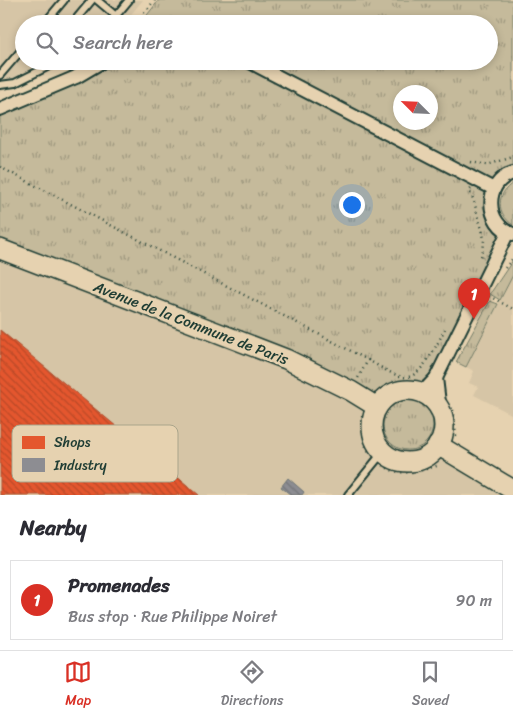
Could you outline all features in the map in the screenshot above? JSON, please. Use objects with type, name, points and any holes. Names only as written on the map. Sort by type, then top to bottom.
[{"type":"street","points":[[0,109],[76,77],[88,70]]},
{"type":"street","points":[[265,70],[494,189]]},
{"type":"street","points":[[422,393],[436,378],[510,234],[494,218],[491,209],[491,199],[494,189],[500,180],[513,173]]},
{"type":"street","name":"Avenue de la Commune de Paris","points":[[0,249],[286,359],[339,385],[369,410]]},
{"type":"street","points":[[436,378],[445,407],[443,434],[438,445],[432,453],[423,459],[412,462],[380,456],[372,431],[372,418],[369,410],[392,393],[402,390],[422,393],[445,407]]},
{"type":"street","points":[[438,445],[512,488]]},
{"type":"lane","points":[[52,15],[64,0]]},
{"type":"lane","points":[[80,15],[92,0]]},
{"type":"lane","points":[[98,0],[115,15]]},
{"type":"lane","points":[[117,15],[129,0]]},
{"type":"lane","points":[[0,75],[15,58]]},
{"type":"lane","points":[[0,85],[15,83],[40,70]]},
{"type":"lane","points":[[348,495],[380,456]]},
{"type":"path","points":[[142,15],[155,0]]},
{"type":"path","points":[[0,167],[368,360],[404,377],[411,377],[420,370],[448,323]]},
{"type":"path","points":[[469,191],[474,198],[484,234],[484,246],[478,263]]},
{"type":"path","points":[[501,274],[513,258]]},
{"type":"path","points":[[483,294],[513,309]]},
{"type":"path","points":[[354,386],[368,360]]},
{"type":"path","points":[[420,370],[424,372]]},
{"type":"path","points":[[445,407],[455,419],[456,435],[462,444]]},
{"type":"path","points":[[369,410],[363,418],[362,434],[366,449],[380,456],[387,468],[398,472],[411,472],[440,465],[447,466]]},
{"type":"shaded area","points":[[0,0],[143,0],[130,15],[15,15],[15,70],[50,70],[0,92]]},
{"type":"shaded area","points":[[0,249],[351,391],[477,469],[513,495],[0,495]]},
{"type":"shaded area","points":[[513,275],[513,415],[474,395],[478,387],[469,383],[474,371],[466,367]]},
{"type":"green space","points":[[159,0],[513,0],[513,168],[494,183],[502,234],[435,373],[422,389],[397,389],[376,403],[0,246],[0,112],[103,70],[498,70],[498,15],[147,15]]},
{"type":"green space","points":[[513,183],[513,225],[503,215],[500,204],[503,193]]},
{"type":"green space","points":[[513,260],[513,275],[500,300],[490,294]]},
{"type":"green space","points":[[490,301],[498,304],[466,367],[456,362]]},
{"type":"green space","points":[[408,400],[418,402],[426,407],[431,415],[433,425],[431,435],[426,443],[418,448],[408,450],[398,448],[390,443],[385,435],[383,425],[385,415],[390,407],[398,402]]},
{"type":"building: Shops","points":[[0,330],[115,425],[12,425],[12,482],[178,482],[178,478],[199,495],[0,495]]},
{"type":"building: Industry","points":[[288,478],[304,492],[302,495],[291,495],[281,487]]},
{"type":"place","name":"Promenades","points":[[474,319]]}]
